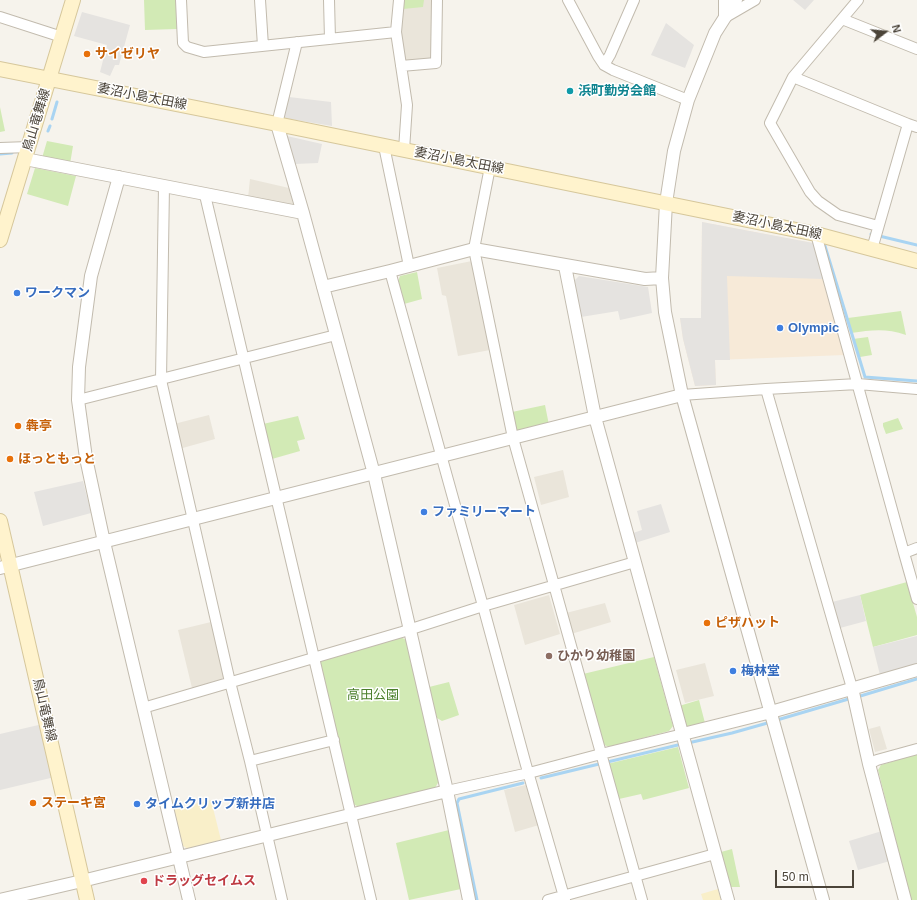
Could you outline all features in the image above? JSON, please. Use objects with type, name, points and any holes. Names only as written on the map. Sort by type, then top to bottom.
[{"type":"main road","name":"鳥山竜舞線","points":[[0,240],[73,0]]},
{"type":"main road","name":"妻沼小島太田線","points":[[0,69],[816,234],[876,237],[917,260]]},
{"type":"main road","name":"鳥山竜舞線","points":[[0,520],[6,567],[87,900]]},
{"type":"street","points":[[182,0],[183,43],[187,47],[204,52],[396,32]]},
{"type":"street","points":[[260,0],[263,46]]},
{"type":"street","points":[[329,0],[330,38]]},
{"type":"street","points":[[399,0],[396,32],[407,105],[404,150]]},
{"type":"street","points":[[401,66],[436,63],[437,0]]},
{"type":"street","points":[[568,0],[604,65],[688,100]]},
{"type":"street","points":[[604,65],[610,55],[634,0]]},
{"type":"street","points":[[724,0],[724,18]]},
{"type":"street","points":[[736,0],[716,33],[688,100],[674,151],[666,203],[662,278],[665,312],[682,396],[823,900]]},
{"type":"street","points":[[724,18],[755,0]]},
{"type":"street","points":[[793,77],[912,126],[876,237],[838,215],[818,201],[810,192],[770,123],[793,77],[858,0]]},
{"type":"street","points":[[0,17],[62,37]]},
{"type":"street","points":[[842,19],[917,49]]},
{"type":"street","points":[[297,42],[277,124],[303,213],[374,474],[411,629],[470,900]]},
{"type":"street","points":[[384,146],[409,266]]},
{"type":"street","points":[[0,148],[27,153],[119,178],[303,213]]},
{"type":"street","points":[[490,167],[474,249],[513,438],[642,900]]},
{"type":"street","points":[[119,178],[91,276],[79,367],[78,400],[86,458],[104,542],[189,900]]},
{"type":"street","points":[[164,186],[161,380],[230,682],[282,900]]},
{"type":"street","points":[[205,195],[371,900]]},
{"type":"street","points":[[816,234],[917,599]]},
{"type":"street","points":[[323,287],[474,249],[645,279],[662,278]]},
{"type":"street","points":[[565,266],[595,418],[728,900]]},
{"type":"street","points":[[390,271],[565,898]]},
{"type":"street","points":[[78,400],[336,335]]},
{"type":"street","points":[[6,567],[682,396],[766,389],[858,384],[917,389]]},
{"type":"street","points":[[766,389],[852,688],[869,764],[905,900]]},
{"type":"street","points":[[904,553],[917,548]]},
{"type":"street","points":[[143,708],[634,562]]},
{"type":"street","points":[[0,900],[529,773],[771,712],[917,670]]},
{"type":"street","points":[[250,761],[334,740]]},
{"type":"street","points":[[869,764],[877,760],[917,749]]},
{"type":"street","points":[[548,900],[565,898],[635,875],[715,854]]},
{"type":"shaded area","points":[[403,0],[435,0],[434,61],[409,62],[405,58],[400,35]]},
{"type":"shaded area","points":[[793,0],[814,0],[805,10]]},
{"type":"shaded area","points":[[82,12],[130,25],[119,65],[115,65],[110,76],[100,72],[107,45],[74,36]]},
{"type":"shaded area","points":[[666,23],[694,45],[685,68],[651,55]]},
{"type":"shaded area","points":[[289,97],[331,102],[332,126],[284,118]]},
{"type":"shaded area","points":[[287,136],[322,144],[318,163],[295,164]]},
{"type":"shaded area","points":[[250,179],[289,188],[294,207],[248,198]]},
{"type":"shaded area","points":[[702,222],[813,243],[845,355],[715,360],[716,385],[695,386],[683,339],[680,318],[701,318]]},
{"type":"shaded area","points":[[702,222],[813,243],[824,279],[727,276],[730,360],[715,360],[716,385],[695,386],[683,339],[680,318],[701,318]]},
{"type":"shaded area","points":[[472,261],[490,350],[458,356],[446,296],[442,295],[437,268]]},
{"type":"shaded area","points":[[579,276],[648,287],[652,313],[620,320],[618,311],[581,317],[574,281]]},
{"type":"shaded area","points":[[209,415],[215,439],[179,449],[174,424]]},
{"type":"shaded area","points":[[563,470],[569,497],[541,505],[534,477]]},
{"type":"shaded area","points":[[83,481],[91,513],[43,526],[34,492]]},
{"type":"shaded area","points":[[661,504],[670,532],[635,543],[633,533],[642,530],[637,511]]},
{"type":"shaded area","points":[[549,595],[560,634],[525,645],[514,605]]},
{"type":"shaded area","points":[[860,595],[866,621],[840,628],[832,602]]},
{"type":"shaded area","points":[[605,603],[611,622],[571,634],[566,613]]},
{"type":"shaded area","points":[[211,622],[224,676],[222,679],[192,688],[178,630]]},
{"type":"shaded area","points":[[917,636],[917,664],[880,675],[873,647]]},
{"type":"shaded area","points":[[705,663],[714,696],[685,703],[676,670]]},
{"type":"shaded area","points":[[47,723],[59,776],[0,790],[0,734]]},
{"type":"shaded area","points":[[880,726],[887,749],[875,752],[869,729]]},
{"type":"shaded area","points":[[526,785],[539,825],[515,832],[504,790]]},
{"type":"shaded area","points":[[882,831],[890,861],[858,870],[849,841]]},
{"type":"green space","points":[[144,0],[176,0],[177,29],[145,30]]},
{"type":"green space","points":[[403,0],[424,0],[423,7],[403,9]]},
{"type":"green space","points":[[0,107],[5,131],[0,132]]},
{"type":"green space","points":[[47,141],[73,146],[70,164],[42,158]]},
{"type":"green space","points":[[35,168],[76,176],[68,206],[27,194]]},
{"type":"green space","points":[[417,272],[422,299],[404,304],[398,281],[400,276]]},
{"type":"green space","points":[[901,311],[906,335],[892,331],[879,330],[851,333],[848,318]]},
{"type":"green space","points":[[868,337],[872,355],[860,357],[853,339]]},
{"type":"green space","points":[[545,405],[549,425],[520,432],[515,429],[512,412]]},
{"type":"green space","points":[[298,416],[305,439],[297,441],[300,451],[272,459],[263,424]]},
{"type":"green space","points":[[898,418],[903,429],[886,434],[883,423]]},
{"type":"green space","points":[[907,582],[917,617],[917,635],[873,647],[860,595]]},
{"type":"green space","name":"高田公園","points":[[401,637],[406,640],[439,781],[435,788],[359,807],[353,804],[320,664],[322,660]]},
{"type":"green space","points":[[654,657],[673,726],[669,731],[609,747],[602,744],[583,674]]},
{"type":"green space","points":[[449,682],[459,715],[442,721],[437,718],[429,687]]},
{"type":"green space","points":[[699,700],[705,723],[689,727],[684,724],[679,706]]},
{"type":"green space","points":[[678,747],[689,788],[643,800],[641,794],[619,799],[607,764]]},
{"type":"green space","points":[[917,754],[917,900],[911,900],[878,770],[881,765]]},
{"type":"green space","points":[[449,830],[461,889],[409,900],[396,843]]},
{"type":"green space","points":[[732,849],[740,887],[731,887],[721,852]]},
{"type":"sand","points":[[211,800],[221,840],[188,849],[183,846],[173,809]]},
{"type":"sand","points":[[718,889],[721,900],[703,900],[701,894]]},
{"type":"waterway","points":[[52,119],[57,102]]},
{"type":"waterway","points":[[48,131],[50,126]]},
{"type":"waterway","points":[[0,154],[12,153]]},
{"type":"waterway","points":[[871,234],[917,245]]},
{"type":"waterway","points":[[825,246],[865,377],[917,381]]},
{"type":"waterway","points":[[857,697],[917,679]]},
{"type":"waterway","points":[[777,720],[852,698]]},
{"type":"waterway","points":[[688,743],[771,722]]},
{"type":"waterway","points":[[541,778],[682,744]]},
{"type":"waterway","points":[[477,900],[457,803],[459,799],[523,783]]},
{"type":"place","name":"サイゼリヤ","points":[[87,54]]},
{"type":"place","name":"浜町勤労会館","points":[[570,91]]},
{"type":"place","name":"ワークマン","points":[[17,293]]},
{"type":"place","name":"Olympic","points":[[780,328]]},
{"type":"place","name":"犇亭","points":[[18,426]]},
{"type":"place","name":"ほっともっと","points":[[10,459]]},
{"type":"place","name":"ファミリーマート","points":[[424,512]]},
{"type":"place","name":"ピザハット","points":[[707,623]]},
{"type":"place","name":"ひかり幼稚園","points":[[549,656]]},
{"type":"place","name":"梅林堂","points":[[733,671]]},
{"type":"place","name":"ステーキ宮","points":[[33,803]]},
{"type":"place","name":"タイムクリップ新井店","points":[[137,804]]},
{"type":"place","name":"ドラッグセイムス","points":[[144,881]]}]
